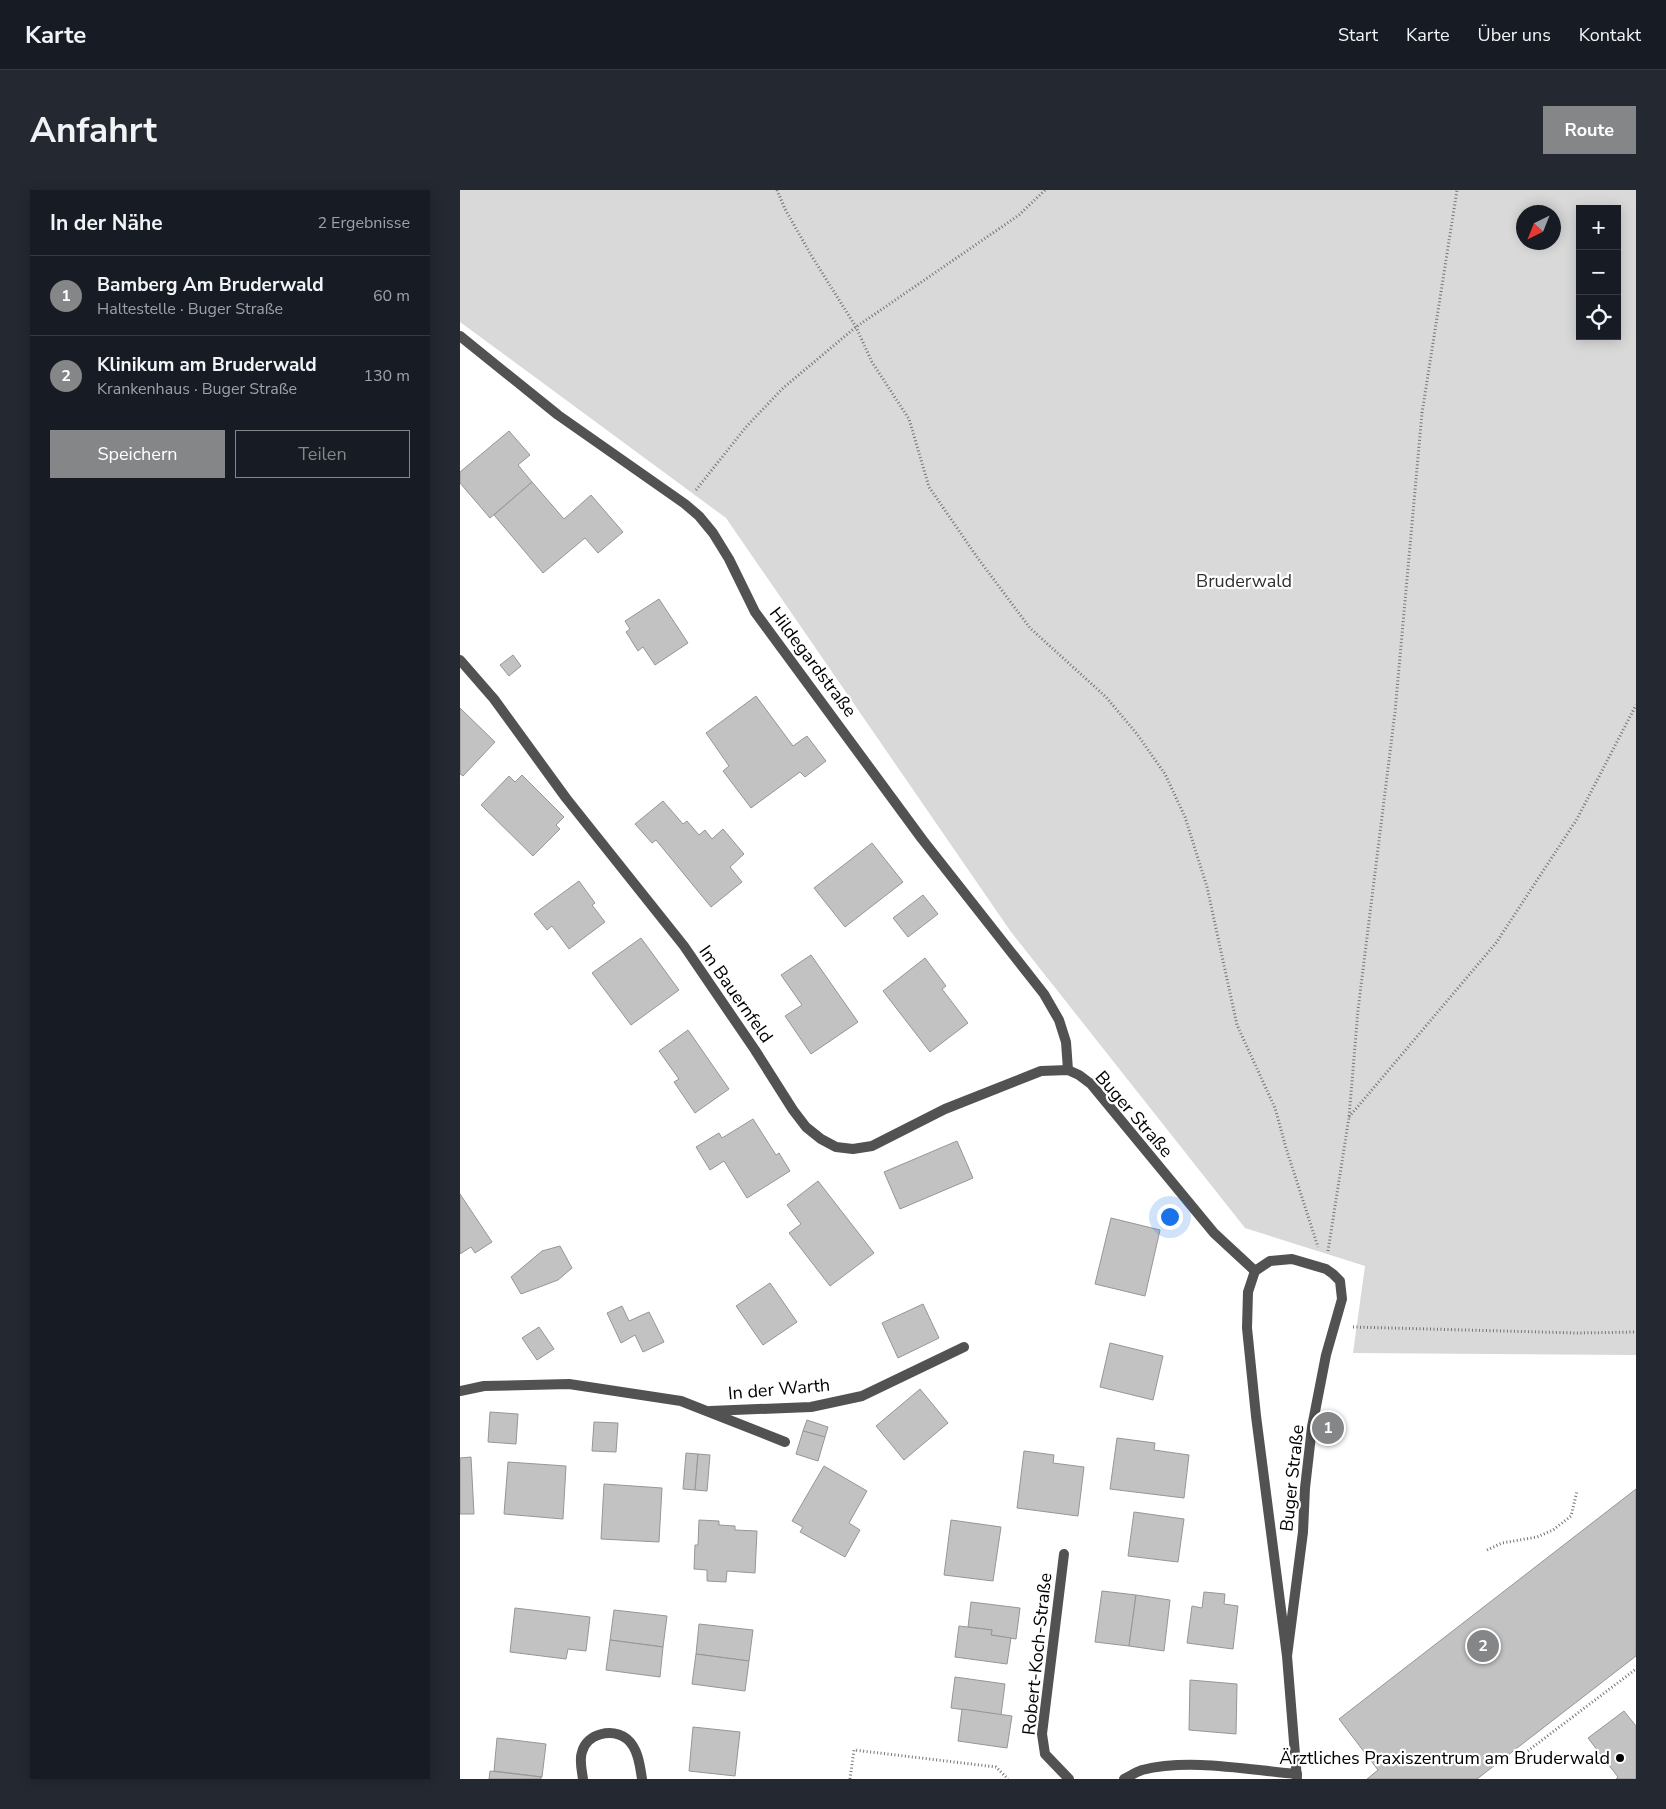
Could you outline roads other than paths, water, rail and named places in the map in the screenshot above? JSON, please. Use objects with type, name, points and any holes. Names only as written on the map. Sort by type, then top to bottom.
[{"type":"street","name":"Hildegardstraße","points":[[460,336],[558,415],[685,504],[699,516],[713,533],[729,560],[755,612],[922,839],[1044,994],[1058,1020],[1066,1042],[1068,1070]]},
{"type":"street","name":"Im Bauernfeld","points":[[460,660],[494,699],[566,798],[684,946],[806,1127],[821,1139],[836,1146],[853,1149],[872,1146],[945,1109],[1004,1085],[1041,1071],[1068,1070]]},
{"type":"street","name":"Buger Straße","points":[[1068,1070],[1079,1075],[1090,1084],[1214,1233],[1254,1271]]},
{"type":"street","name":"Buger Straße","points":[[1287,1656],[1303,1532],[1312,1426],[1326,1355],[1342,1299],[1340,1281],[1326,1269],[1292,1259],[1270,1261],[1254,1271],[1248,1292],[1247,1328],[1256,1416],[1287,1656],[1297,1777]]},
{"type":"street","name":"In der Warth","points":[[706,1411],[811,1407],[862,1396],[964,1347]]},
{"type":"street","name":"In der Warth","points":[[460,1390],[484,1386],[569,1384],[681,1401],[786,1442]]},
{"type":"street","name":"Robert-Koch-Straße","points":[[1064,1554],[1042,1734],[1045,1754],[1069,1779]]},
{"type":"street","points":[[583,1779],[581,1754],[585,1743],[594,1736],[609,1733],[627,1740],[638,1756],[642,1779]]},
{"type":"street","points":[[1124,1779],[1140,1770],[1196,1765],[1297,1777]]},
{"type":"place","name":"Bamberg Am Bruderwald","points":[[1328,1428]]},
{"type":"place","name":"Klinikum am Bruderwald","points":[[1483,1646]]},
{"type":"place","name":"Ärztliches Praxiszentrum am Bruderwald","points":[[1620,1758]]},
{"type":"park label","name":"Bruderwald","points":[[1244,581]]}]
